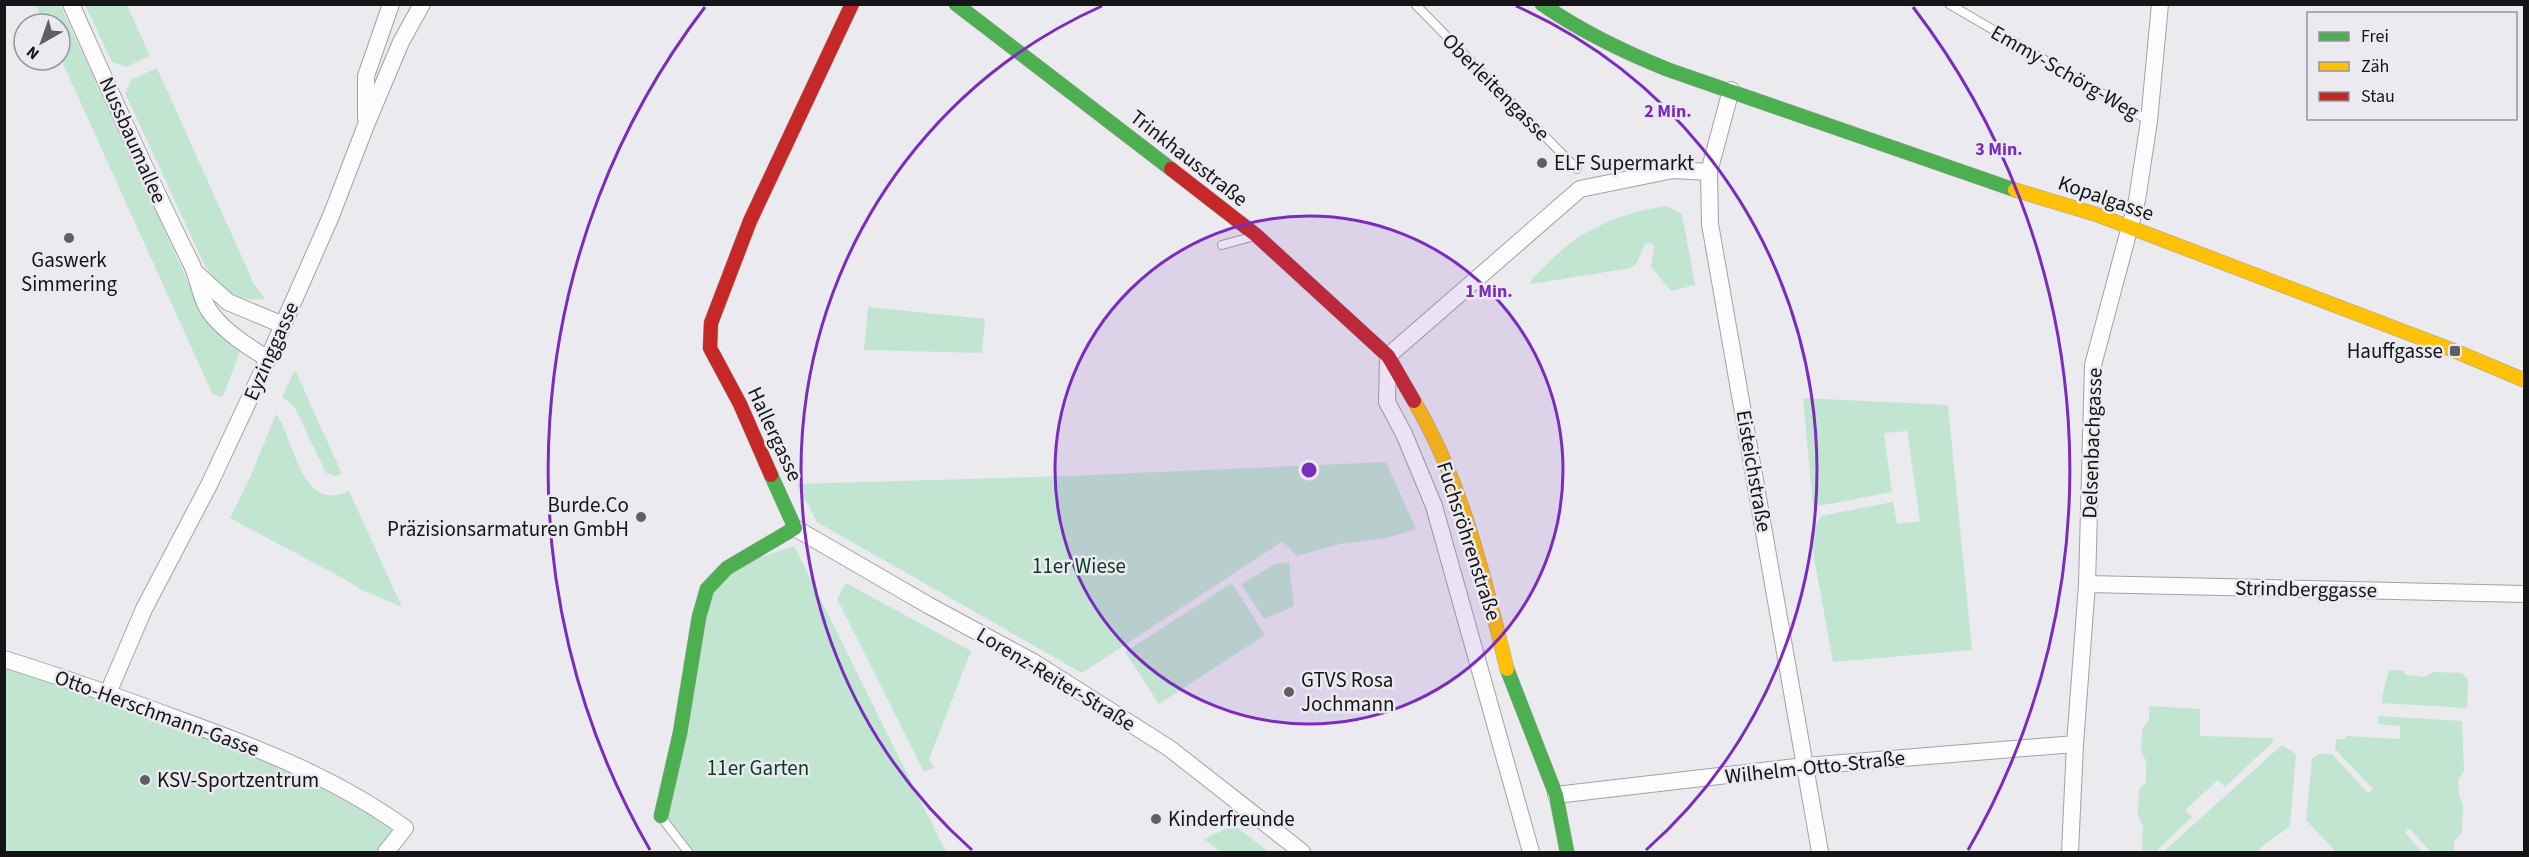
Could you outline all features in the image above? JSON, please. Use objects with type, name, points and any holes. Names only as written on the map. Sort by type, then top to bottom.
[{"type":"street","name":"Nussbaumallee","points":[[71,4],[165,211],[197,274],[202,297],[212,316],[229,332],[268,359]]},
{"type":"street","points":[[366,125],[366,76],[391,4]]},
{"type":"street","name":"Eyzinggasse","points":[[108,693],[144,609],[210,483],[268,359],[332,216],[366,125],[402,42],[422,4]]},
{"type":"street","name":"Hallergasse","points":[[795,528],[740,404],[710,348],[711,323],[750,221],[852,4]]},
{"type":"street","name":"Trinkhausstraße","points":[[956,4],[1256,235],[1388,356]]},
{"type":"street","name":"Kopalgasse","points":[[1542,4],[1571,24],[1622,51],[1669,70],[2129,228],[2455,351],[2524,380]]},
{"type":"street","name":"Delsenbachgasse","points":[[2070,852],[2086,584],[2093,366],[2137,200],[2149,121],[2160,4]]},
{"type":"street","name":"Eisteichstraße","points":[[1731,90],[1709,172],[1710,224],[1820,852]]},
{"type":"street","points":[[1388,356],[1580,189],[1673,170],[1709,172]]},
{"type":"street","name":"Nussbaumallee","points":[[197,274],[228,302],[283,326]]},
{"type":"street","name":"Fuchsröhrenstraße","points":[[1388,356],[1387,402],[1404,434],[1434,506],[1531,852]]},
{"type":"street","name":"Fuchsröhrenstraße","points":[[1388,356],[1423,416],[1452,478],[1478,555],[1508,673],[1556,795],[1568,852]]},
{"type":"street","points":[[661,816],[680,733],[699,617],[707,589],[727,568],[795,528]]},
{"type":"street","name":"Lorenz-Reiter-Straße","points":[[795,528],[928,605],[1035,663],[1168,748],[1302,852]]},
{"type":"street","name":"Strindberggasse","points":[[2086,584],[2524,594]]},
{"type":"street","name":"Otto-Herschmann-Gasse","points":[[4,659],[108,693],[315,773],[356,794],[405,828],[386,852]]},
{"type":"street","name":"Wilhelm-Otto-Straße","points":[[1556,795],[1805,766],[2075,744]]},
{"type":"lane","name":"Oberleitengasse","points":[[1415,4],[1577,169]]},
{"type":"lane","name":"Emmy-Schörg-Weg","points":[[1949,4],[2149,121]]},
{"type":"lane","points":[[1222,245],[1256,235]]},
{"type":"lane","points":[[661,816],[688,852]]},
{"type":"green space","points":[[36,5],[60,5],[63,12],[39,12]]},
{"type":"green space","points":[[85,5],[127,5],[150,56],[126,67],[112,62]]},
{"type":"green space","points":[[72,31],[204,316],[240,351],[224,394],[220,397],[212,393],[67,72],[72,72]]},
{"type":"green space","points":[[157,68],[254,284],[265,299],[246,299],[230,293],[205,266],[125,93],[132,79]]},
{"type":"green space","points":[[1667,206],[1682,214],[1695,285],[1671,291],[1651,267],[1654,246],[1650,243],[1645,244],[1636,264],[1631,268],[1531,284],[1530,281],[1572,241],[1589,231],[1622,217]]},
{"type":"green space","points":[[868,307],[985,319],[982,353],[864,350]]},
{"type":"green space","points":[[296,372],[342,474],[335,476],[326,473],[294,406],[282,397]]},
{"type":"green space","points":[[1803,398],[1948,405],[1972,650],[1833,662],[1810,535],[1821,516],[1893,502],[1897,524],[1920,521],[1907,431],[1884,433],[1892,492],[1813,507]]},
{"type":"green space","points":[[276,414],[302,472],[310,484],[320,493],[333,495],[349,491],[402,607],[360,589],[230,518],[252,473]]},
{"type":"green space","name":"11er Wiese","points":[[1386,462],[1416,529],[1386,538],[1340,544],[1297,556],[1282,542],[1082,673],[817,522],[797,484],[1067,476]]},
{"type":"green space","name":"11er Garten","points":[[794,546],[946,852],[688,852],[661,816],[707,589],[750,561]]},
{"type":"green space","points":[[1289,562],[1294,606],[1264,619],[1241,584],[1275,564]]},
{"type":"green space","points":[[846,583],[971,651],[929,759],[934,768],[924,772],[837,599]]},
{"type":"green space","points":[[1232,583],[1265,635],[1159,704],[1125,652]]},
{"type":"green space","name":"KSV-Sportzentrum","points":[[4,659],[231,739],[405,828],[386,852],[5,852]]},
{"type":"green space","points":[[2389,670],[2402,670],[2407,675],[2424,677],[2434,672],[2462,673],[2468,680],[2467,708],[2382,703]]},
{"type":"green space","points":[[2149,706],[2200,709],[2200,736],[2271,738],[2274,741],[2225,787],[2218,780],[2185,810],[2192,817],[2156,851],[2142,850],[2143,826],[2138,815],[2139,790],[2146,782],[2146,761],[2141,751],[2142,730],[2149,720]]},
{"type":"green space","points":[[2378,716],[2462,721],[2464,771],[2458,780],[2459,795],[2463,805],[2462,832],[2454,842],[2454,852],[2431,852],[2409,828],[2405,833],[2422,852],[2336,852],[2306,820],[2312,759],[2319,754],[2332,754],[2368,793],[2373,789],[2335,749],[2336,739],[2346,739],[2346,736],[2400,739],[2400,726],[2378,724]]},
{"type":"green space","points":[[2282,745],[2296,754],[2290,826],[2260,848],[2258,852],[2163,852]]},
{"type":"green space","points":[[1234,825],[1269,852],[1220,852],[1204,839]]},
{"type":"traffic: fast","points":[[956,4],[1171,169]]},
{"type":"traffic: fast","points":[[1542,4],[1572,24],[1604,41],[1669,70],[2015,190]]},
{"type":"traffic: fast","points":[[661,816],[680,733],[699,617],[707,589],[727,568],[795,528],[771,475]]},
{"type":"traffic: fast","points":[[1507,669],[1556,795],[1567,852]]},
{"type":"traffic: slow","points":[[2015,190],[2095,214],[2455,351],[2524,380]]},
{"type":"traffic: slow","points":[[1414,401],[1446,465],[1459,498],[1480,566],[1507,669]]},
{"type":"traffic: jam","points":[[771,475],[740,404],[710,348],[711,323],[750,221],[852,4]]},
{"type":"traffic: jam","points":[[1171,169],[1256,235],[1388,356],[1414,401]]},
{"type":"place","name":"ELF Supermarkt","points":[[1542,163]]},
{"type":"place","name":"Gaswerk Simmering","points":[[69,238]]},
{"type":"place","name":"Hauffgasse","points":[[2455,351]]},
{"type":"place","name":"Burde.Co Präzisionsarmaturen GmbH","points":[[641,517]]},
{"type":"place","name":"GTVS Rosa Jochmann","points":[[1289,692]]},
{"type":"place","name":"KSV-Sportzentrum","points":[[145,780]]},
{"type":"place","name":"Kinderfreunde","points":[[1156,819]]}]
